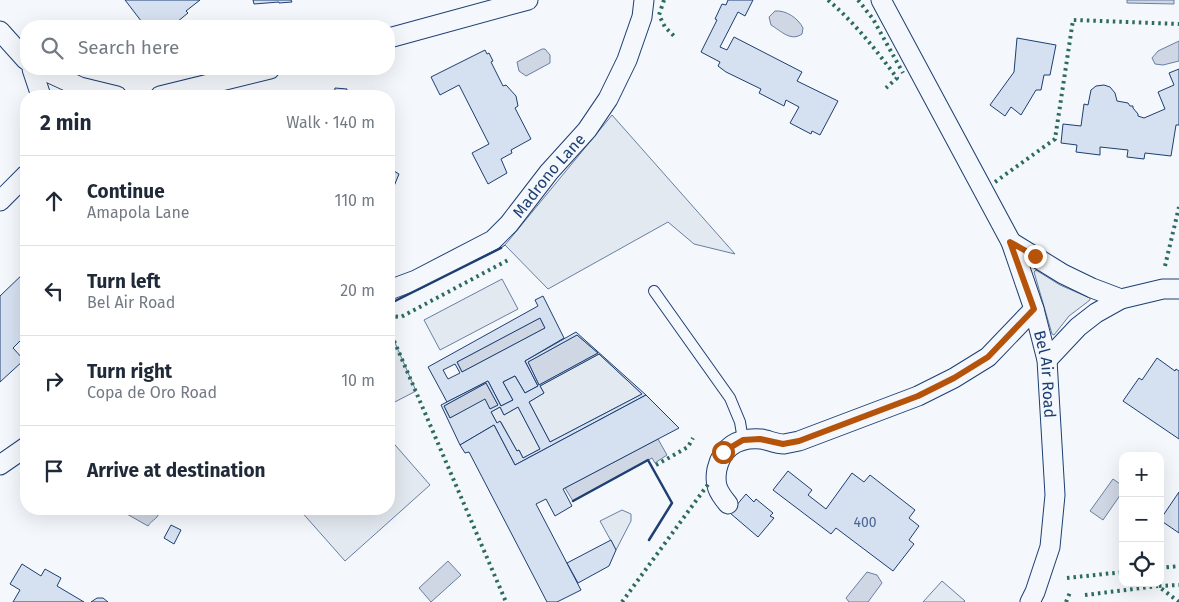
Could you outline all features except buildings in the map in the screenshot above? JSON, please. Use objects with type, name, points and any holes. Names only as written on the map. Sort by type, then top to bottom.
[{"type":"street","points":[[395,36],[528,0]]},
{"type":"street","name":"Madrono Lane","points":[[395,288],[416,280],[494,240],[509,224],[549,172],[586,130],[608,99],[627,60],[642,17],[644,0]]},
{"type":"street","name":"Bel Air Road","points":[[881,0],[1010,242],[1034,309],[1047,360],[1055,495],[1050,547],[1030,602]]},
{"type":"street","points":[[0,31],[20,53]]},
{"type":"street","points":[[34,75],[39,90]]},
{"type":"street","points":[[54,75],[80,87],[92,90]]},
{"type":"street","points":[[184,90],[246,75]]},
{"type":"street","points":[[0,201],[20,181]]},
{"type":"street","points":[[1010,242],[1063,274],[1092,288],[1122,299]]},
{"type":"street","points":[[1047,360],[1078,327],[1096,312],[1122,299],[1163,289],[1179,288]]},
{"type":"street","points":[[728,504],[720,494],[715,481],[723,452],[743,440],[760,439],[783,444],[799,441],[918,396],[954,378],[988,357],[1034,309]]},
{"type":"street","points":[[0,465],[20,451]]},
{"type":"lane","points":[[654,291],[730,398],[740,422],[743,440]]},
{"type":"shaded area","points":[[1127,0],[1174,0],[1174,4],[1127,3]]},
{"type":"shaded area","points":[[775,11],[787,13],[795,18],[803,28],[802,34],[794,37],[790,36],[771,25],[769,17]]},
{"type":"shaded area","points":[[1179,41],[1179,61],[1163,65],[1155,64],[1152,58],[1158,51]]},
{"type":"shaded area","points":[[545,49],[550,55],[550,63],[526,76],[519,71],[517,62]]},
{"type":"shaded area","points":[[612,115],[735,254],[694,244],[668,222],[548,289],[505,245]]},
{"type":"shaded area","points":[[1036,270],[1060,285],[1090,298],[1090,300],[1069,316],[1054,335],[1052,334],[1034,272]]},
{"type":"shaded area","points":[[502,279],[518,309],[440,350],[424,320]]},
{"type":"shaded area","points":[[540,318],[545,328],[462,372],[457,362]]},
{"type":"shaded area","points":[[577,335],[598,353],[539,385],[528,362]]},
{"type":"shaded area","points":[[395,343],[416,391],[395,402]]},
{"type":"shaded area","points":[[599,354],[642,394],[550,442],[529,402],[544,393],[540,386]]},
{"type":"shaded area","points":[[486,383],[498,405],[490,409],[485,400],[450,418],[444,406]]},
{"type":"shaded area","points":[[500,407],[504,415],[518,407],[540,449],[523,458],[501,422],[497,423],[491,412]]},
{"type":"shaded area","points":[[658,439],[667,455],[655,463],[652,458],[573,501],[565,488]]},
{"type":"shaded area","points":[[395,445],[430,485],[345,561],[304,515],[395,515]]},
{"type":"shaded area","points":[[1113,479],[1119,483],[1119,497],[1103,520],[1090,511]]},
{"type":"shaded area","points":[[622,510],[631,514],[631,521],[616,550],[600,521]]},
{"type":"shaded area","points":[[129,515],[158,515],[148,526]]},
{"type":"shaded area","points":[[448,561],[461,575],[431,602],[419,588]]},
{"type":"shaded area","points":[[867,572],[877,575],[882,583],[868,602],[849,602],[846,598]]},
{"type":"shaded area","points":[[942,581],[965,601],[923,602]]},
{"type":"hedge","points":[[664,0],[659,15],[665,27],[675,37]]},
{"type":"hedge","points":[[828,0],[856,27],[897,78],[886,88]]},
{"type":"hedge","points":[[858,0],[873,19],[903,73]]},
{"type":"hedge","points":[[995,182],[1055,139],[1073,20],[1179,24]]},
{"type":"hedge","points":[[1165,266],[1179,207]]},
{"type":"hedge","points":[[395,316],[401,317],[510,259]]},
{"type":"hedge","points":[[395,343],[506,602]]},
{"type":"hedge","points":[[656,465],[688,447],[693,438]]},
{"type":"hedge","points":[[622,602],[709,483]]},
{"type":"hedge","points":[[1164,568],[1179,566]]},
{"type":"hedge","points":[[1067,578],[1119,572]]},
{"type":"hedge","points":[[1164,586],[1179,585]]},
{"type":"hedge","points":[[1085,595],[1158,586],[1179,602]]},
{"type":"hedge","points":[[1066,602],[1071,590]]},
{"type":"fence","points":[[501,248],[505,245]]},
{"type":"wall","points":[[395,301],[501,248]]},
{"type":"wall","points":[[573,501],[648,460],[672,503],[649,540]]},
{"type":"route","points":[[723,452],[743,440],[760,439],[783,444],[799,441],[918,396],[954,378],[988,357],[1034,309],[1010,242],[1035,256]]}]
